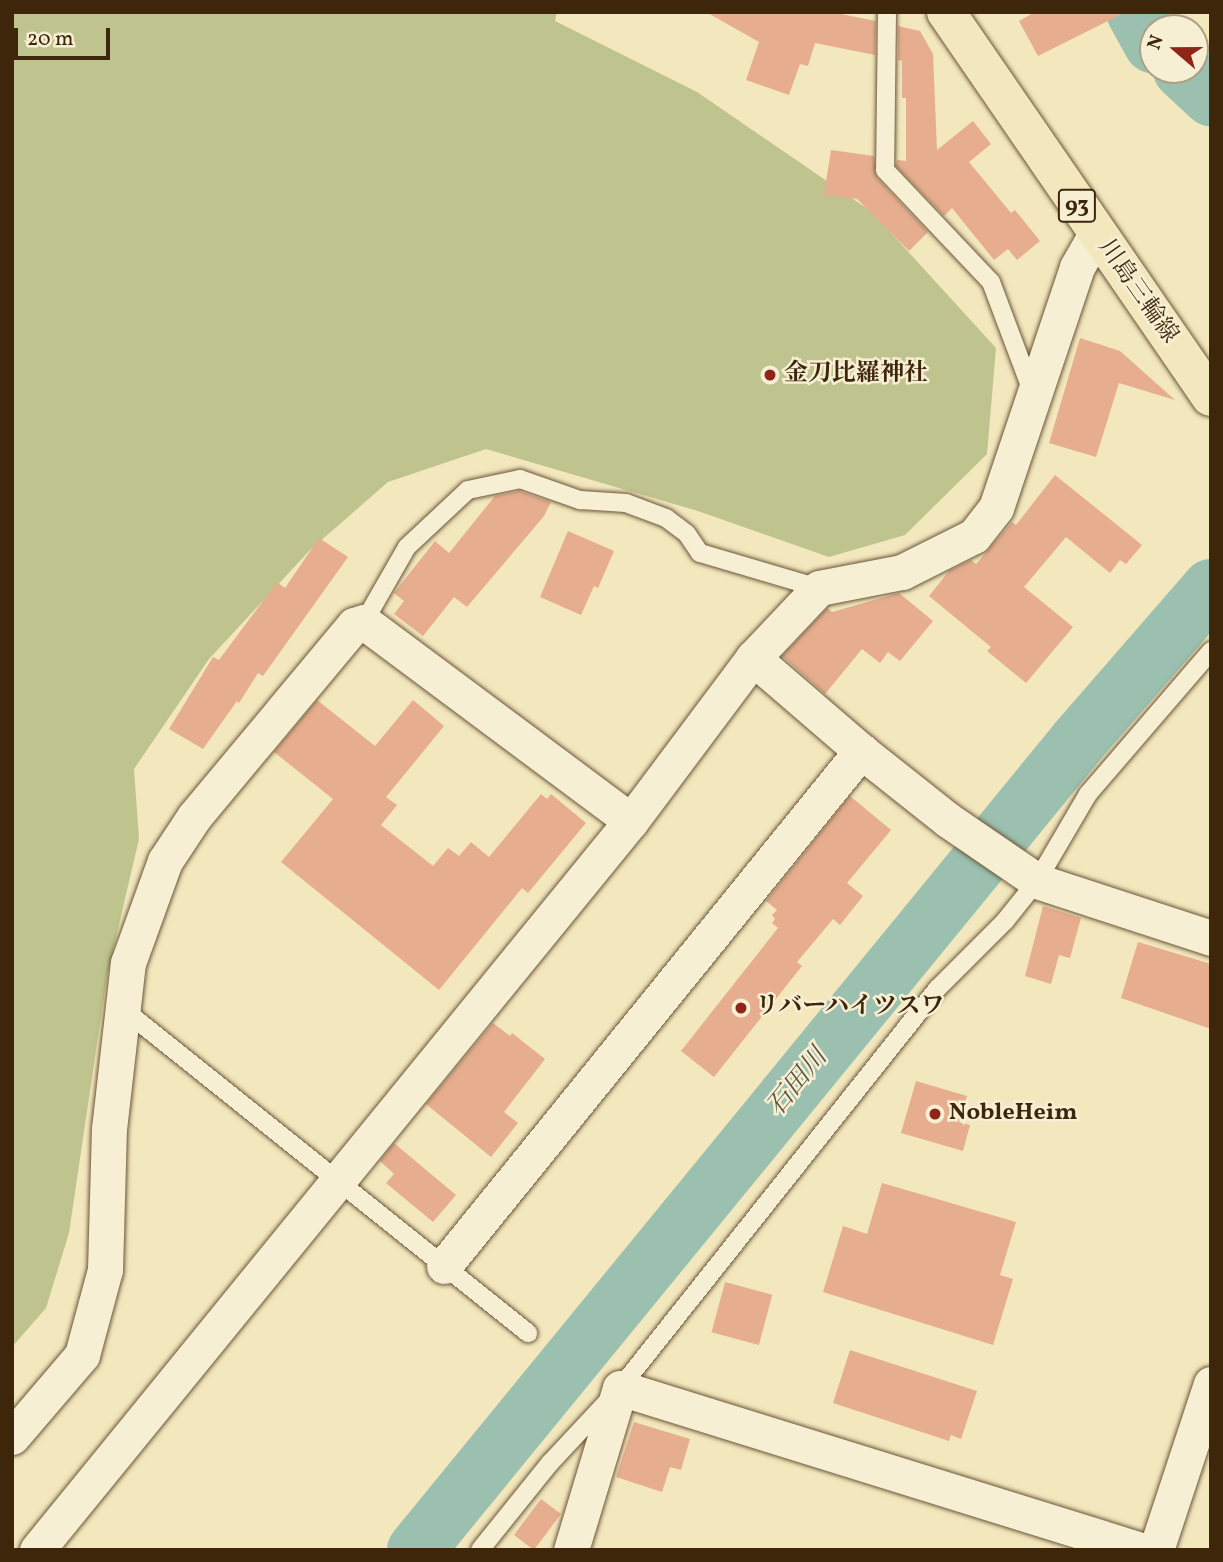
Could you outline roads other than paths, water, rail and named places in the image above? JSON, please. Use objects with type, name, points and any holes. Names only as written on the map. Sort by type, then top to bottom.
[{"type":"main road","name":"川島三輪線","points":[[946,12],[1096,234],[1211,397]]},
{"type":"street","points":[[37,1550],[632,821],[753,658],[819,588],[902,572],[974,536],[996,508],[1077,267],[1096,234]]},
{"type":"street","points":[[12,1437],[82,1356],[105,1270],[109,1129],[128,962],[165,861],[194,817],[354,625],[364,622],[632,821]]},
{"type":"street","points":[[753,658],[861,751],[955,825],[1037,881],[1211,938]]},
{"type":"street","points":[[444,1266],[861,751]]},
{"type":"street","points":[[1156,1550],[1211,1384]]},
{"type":"street","points":[[571,1550],[620,1388],[1141,1550]]},
{"type":"lane","points":[[887,12],[885,170],[991,282],[1033,394]]},
{"type":"lane","points":[[364,622],[407,547],[468,490],[520,479],[580,500],[626,503],[666,518],[687,534],[700,553],[819,588]]},
{"type":"lane","points":[[480,1550],[550,1463],[620,1388],[937,989],[1004,921],[1037,881],[1088,794],[1211,651]]},
{"type":"lane","points":[[123,1009],[528,1333]]},
{"type":"waterway","name":"石田川","points":[[1135,12],[1139,19]]},
{"type":"waterway","name":"石田川","points":[[1197,84],[1211,97]]},
{"type":"waterway","name":"石田川","points":[[416,1550],[1077,742],[1211,588]]},
{"type":"place","name":"金刀比羅神社","points":[[770,375]]},
{"type":"place","name":"リバーハイツスワ","points":[[741,1008]]},
{"type":"place","name":"NobleHeim","points":[[935,1114]]}]
